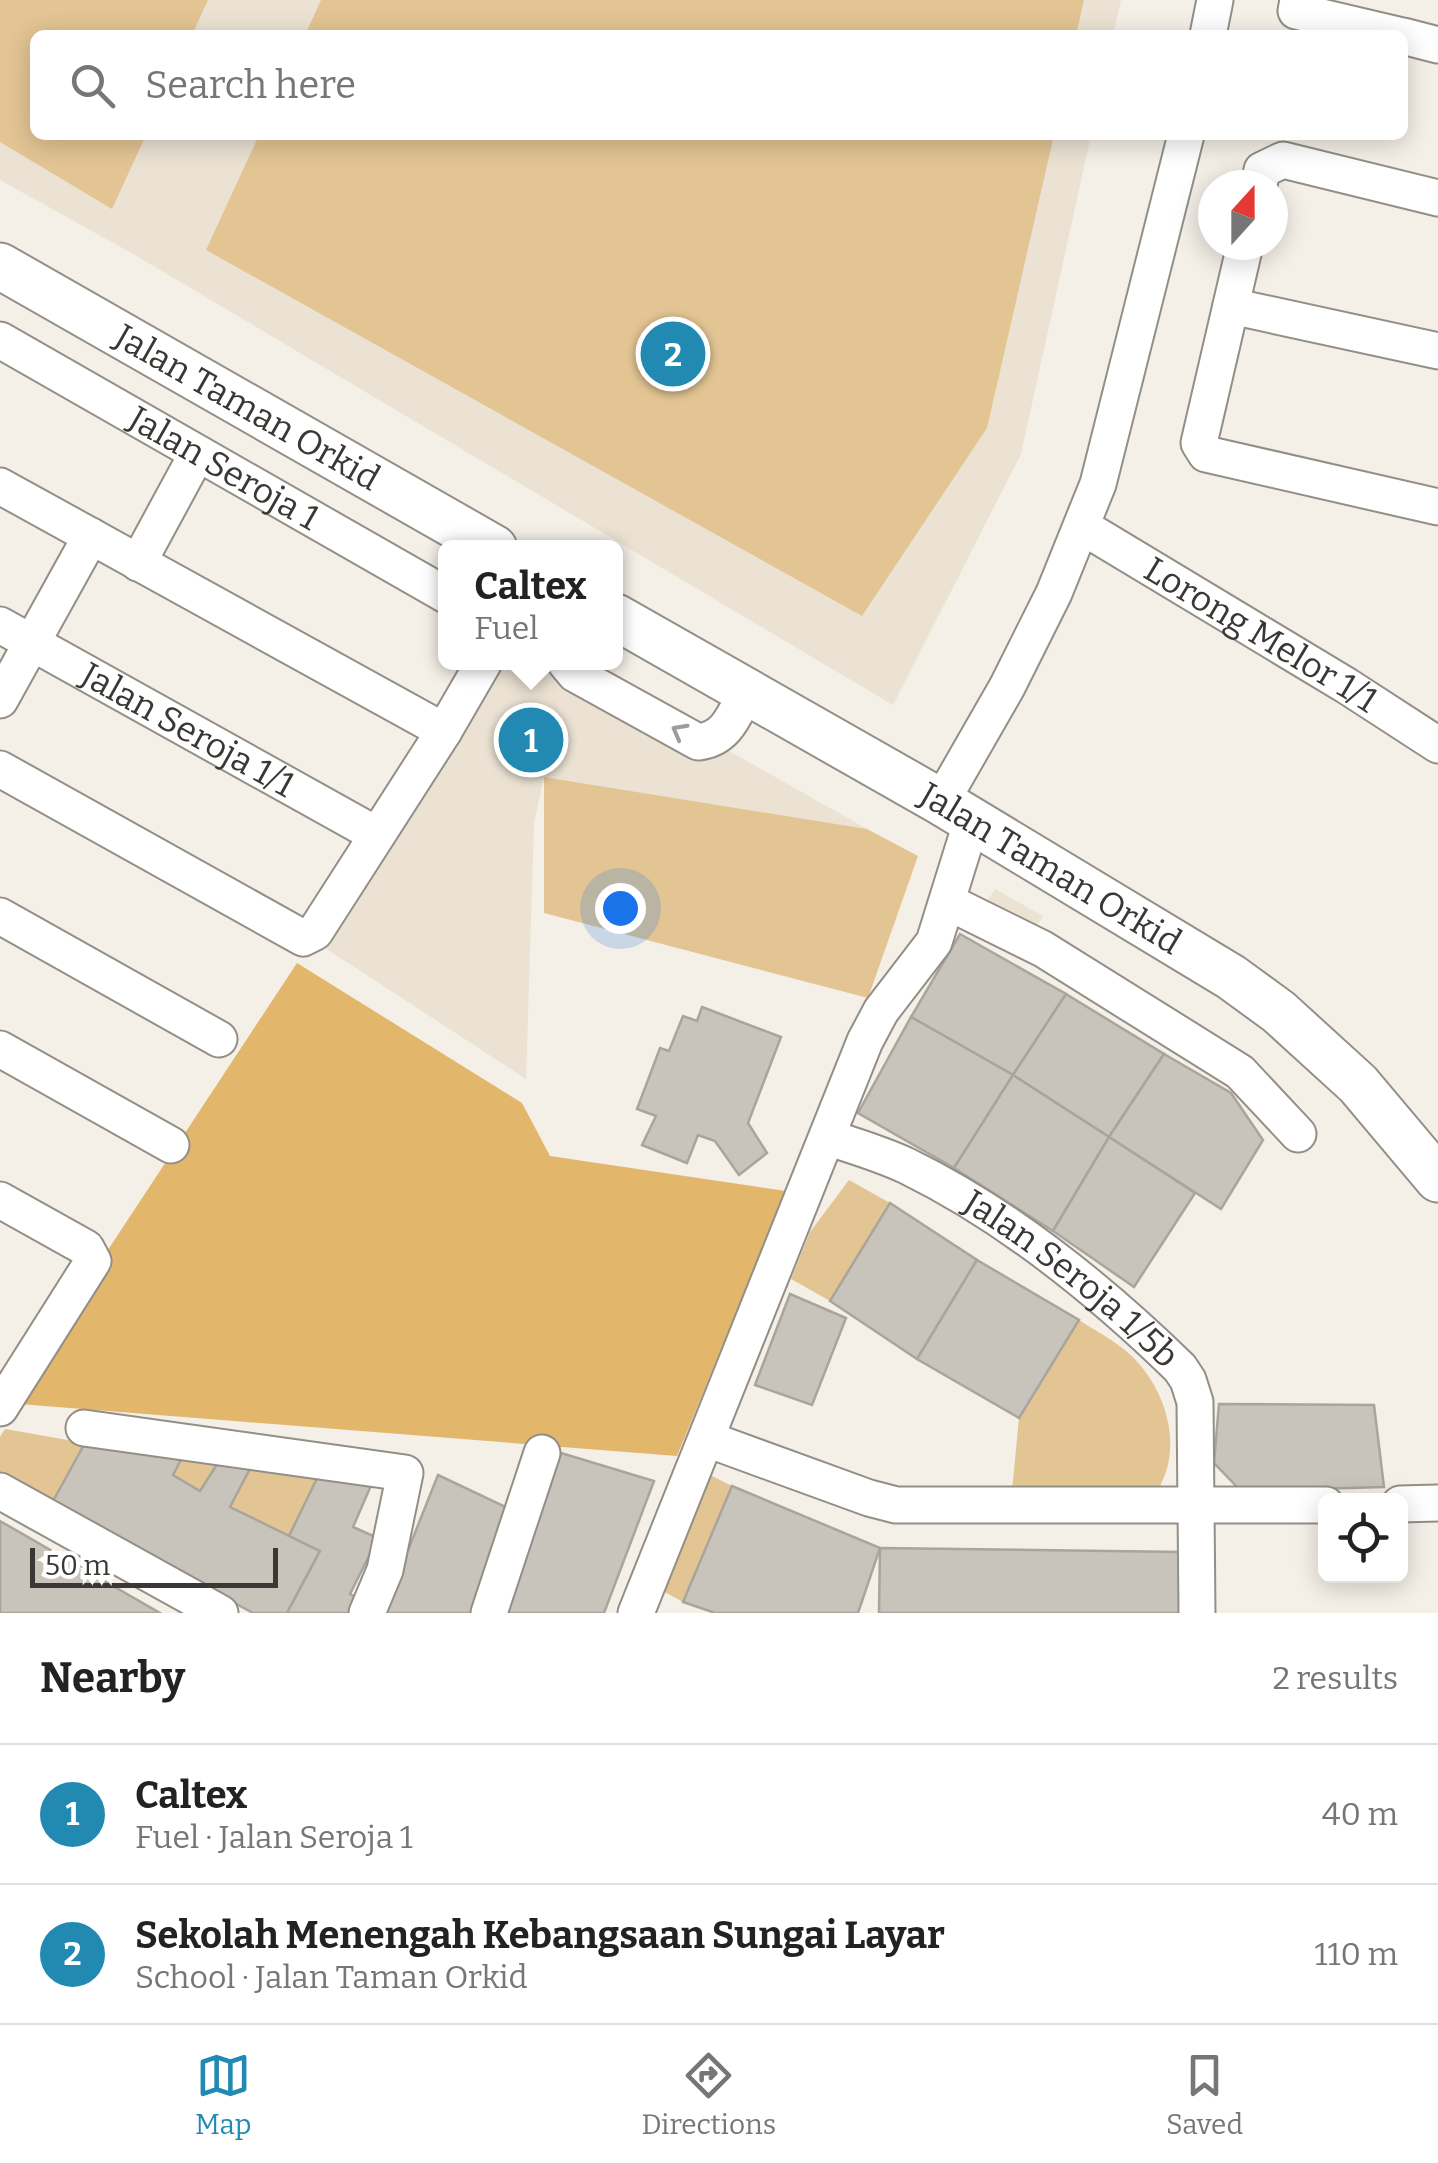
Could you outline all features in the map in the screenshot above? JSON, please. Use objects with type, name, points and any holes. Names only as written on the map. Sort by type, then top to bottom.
[{"type":"main road","name":"Jalan Taman Orkid","points":[[0,266],[480,540]]},
{"type":"main road","name":"Jalan Taman Orkid","points":[[623,621],[957,811],[1231,977],[1279,1012],[1358,1084],[1438,1179]]},
{"type":"street","points":[[1209,30],[1215,0]]},
{"type":"street","points":[[1297,5],[1380,30]]},
{"type":"street","points":[[1408,38],[1438,45]]},
{"type":"street","points":[[649,1609],[708,1439],[865,1041],[881,1010],[934,942],[948,902],[957,811],[1007,686],[1082,527],[1108,451],[1185,140]]},
{"type":"street","points":[[1262,170],[1283,160],[1438,198]]},
{"type":"street","points":[[1242,260],[1198,443],[1206,454],[1438,507]]},
{"type":"street","points":[[1231,306],[1438,352]]},
{"type":"street","name":"Jalan Seroja 1","points":[[0,340],[438,590]]},
{"type":"street","points":[[138,562],[198,454]]},
{"type":"street","points":[[0,486],[444,732]]},
{"type":"street","name":"Lorong Melor 1/1","points":[[1082,527],[1438,745]]},
{"type":"street","points":[[0,700],[91,536]]},
{"type":"street","name":"Jalan Seroja 1/1","points":[[0,625],[377,835]]},
{"type":"street","points":[[0,769],[302,938],[315,932],[479,670]]},
{"type":"street","points":[[572,670],[698,742],[713,740],[725,730],[747,692]]},
{"type":"street","points":[[948,902],[1043,949],[1240,1072],[1298,1134]]},
{"type":"street","points":[[0,916],[218,1039]]},
{"type":"street","points":[[0,1049],[171,1145]]},
{"type":"street","name":"Jalan Seroja 1/5b","points":[[827,1138],[904,1164],[1002,1221],[1054,1257],[1172,1360],[1188,1380],[1195,1402],[1198,1613]]},
{"type":"street","points":[[0,1200],[86,1248],[93,1262],[12,1363],[0,1408]]},
{"type":"street","points":[[84,1428],[405,1473],[386,1570],[367,1613]]},
{"type":"street","points":[[708,1439],[896,1505],[1318,1505]]},
{"type":"street","points":[[488,1613],[542,1453]]},
{"type":"street","points":[[0,1490],[220,1613]]},
{"type":"street","points":[[1408,1504],[1438,1503]]},
{"type":"shaded area","points":[[0,0],[1121,0],[1114,30],[30,30],[30,140],[1090,140],[1021,454],[893,705],[623,545],[623,540],[615,540],[135,255],[0,180]]},
{"type":"shaded area","points":[[0,0],[208,0],[194,30],[30,30],[30,140],[144,140],[112,209],[0,142]]},
{"type":"shaded area","points":[[321,0],[1084,0],[1077,30],[307,30]]},
{"type":"shaded area","points":[[257,140],[1053,140],[987,428],[862,616],[206,250]]},
{"type":"shaded area","points":[[473,670],[586,670],[867,829],[544,777],[534,823],[526,1079],[313,940]]},
{"type":"shaded area","points":[[544,777],[867,829],[918,856],[868,998],[544,913]]},
{"type":"shaded area","points":[[995,889],[1043,916],[1030,934],[983,908]]},
{"type":"shaded area","points":[[297,963],[522,1103],[550,1156],[786,1191],[677,1456],[7,1403]]},
{"type":"shaded area","points":[[849,1180],[890,1203],[830,1301],[791,1279],[810,1232]]},
{"type":"shaded area","points":[[1079,1320],[1126,1351],[1159,1395],[1170,1432],[1167,1469],[1160,1486],[1141,1491],[1012,1491],[1019,1418]]},
{"type":"shaded area","points":[[5,1429],[85,1443],[52,1503],[0,1475],[0,1437]]},
{"type":"shaded area","points":[[184,1454],[221,1458],[200,1491],[173,1475]]},
{"type":"shaded area","points":[[253,1463],[322,1468],[289,1536],[230,1507]]},
{"type":"shaded area","points":[[710,1475],[732,1486],[683,1602],[663,1591]]},
{"type":"building","points":[[960,934],[1066,994],[1013,1075],[911,1017]]},
{"type":"building","points":[[1066,994],[1164,1054],[1109,1137],[1013,1075]]},
{"type":"building","points":[[702,1007],[781,1037],[748,1123],[767,1153],[739,1175],[715,1141],[698,1135],[687,1163],[642,1145],[656,1116],[637,1109],[660,1048],[669,1051],[683,1016],[697,1021]]},
{"type":"building","points":[[911,1017],[1013,1075],[954,1168],[858,1113]]},
{"type":"building","points":[[1164,1054],[1231,1093],[1263,1140],[1221,1209],[1109,1137]]},
{"type":"building","points":[[1013,1075],[1109,1137],[1053,1231],[954,1168]]},
{"type":"building","points":[[1109,1137],[1195,1193],[1134,1287],[1053,1231]]},
{"type":"building","points":[[890,1203],[977,1260],[917,1359],[830,1301]]},
{"type":"building","points":[[977,1260],[1079,1320],[1019,1418],[917,1359]]},
{"type":"building","points":[[790,1294],[846,1318],[812,1405],[755,1385]]},
{"type":"building","points":[[1219,1404],[1374,1405],[1384,1487],[1241,1491],[1214,1463]]},
{"type":"building","points":[[85,1443],[184,1454],[173,1475],[200,1491],[221,1458],[253,1463],[230,1507],[320,1551],[287,1613],[253,1613],[52,1503]]},
{"type":"building","points":[[561,1453],[654,1481],[604,1613],[504,1613]]},
{"type":"building","points":[[322,1468],[376,1474],[353,1527],[378,1538],[350,1594],[363,1601],[358,1613],[287,1613],[320,1551],[289,1536]]},
{"type":"building","points":[[438,1475],[516,1512],[477,1613],[383,1613]]},
{"type":"building","points":[[732,1486],[880,1548],[858,1613],[715,1613],[683,1602]]},
{"type":"building","points":[[0,1521],[160,1613],[0,1613]]},
{"type":"building","points":[[880,1548],[1182,1552],[1183,1613],[879,1613]]},
{"type":"place","name":"Sekolah Menengah Kebangsaan Sungai Layar","points":[[673,354]]},
{"type":"place","name":"Caltex","points":[[531,740]]}]
